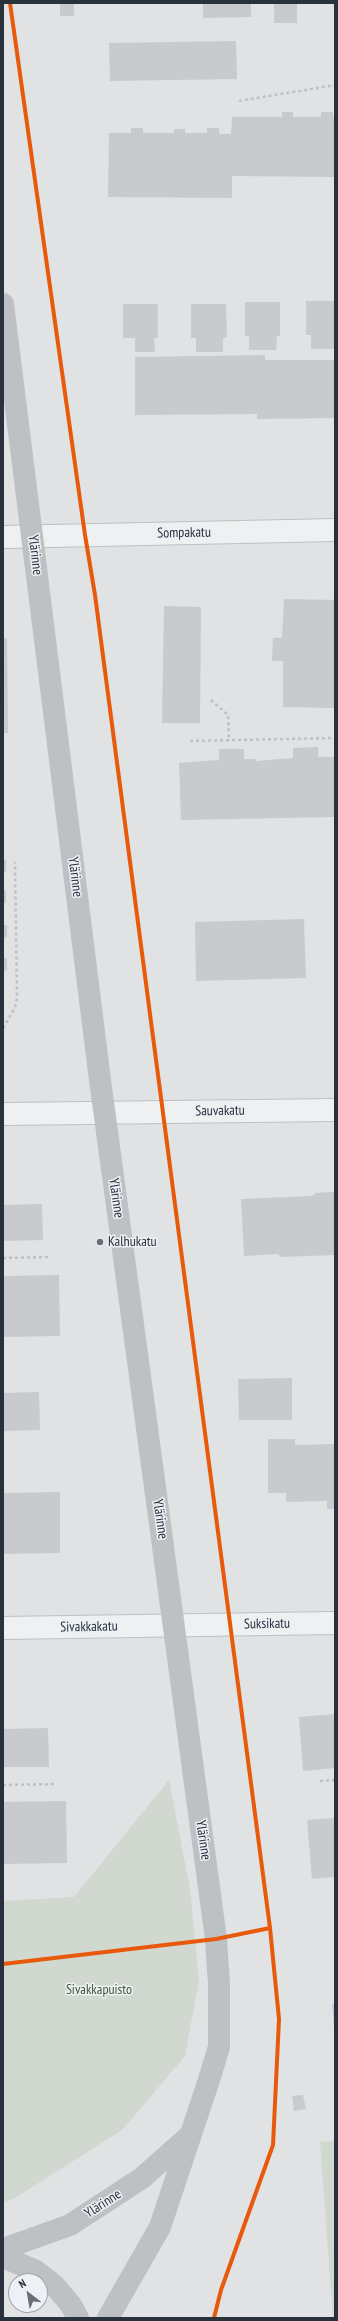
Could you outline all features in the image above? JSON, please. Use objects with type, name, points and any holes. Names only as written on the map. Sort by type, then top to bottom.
[{"type":"street","name":"Ylärinne","points":[[3,304],[105,1113],[216,1939],[219,1984],[219,2047],[160,2227],[108,2318]]},
{"type":"street","name":"Sompakatu","points":[[3,537],[335,530]]},
{"type":"street","name":"Sauvakatu","points":[[105,1113],[335,1110]]},
{"type":"street","points":[[3,1114],[105,1113]]},
{"type":"street","name":"Suksikatu","points":[[174,1626],[335,1623]]},
{"type":"street","name":"Sivakkakatu","points":[[3,1628],[174,1626]]},
{"type":"street","name":"Ylärinne","points":[[3,2249],[70,2225],[142,2178],[189,2136]]},
{"type":"street","points":[[3,2257],[36,2271],[55,2286],[71,2305],[78,2318]]},
{"type":"path","points":[[239,101],[335,85]]},
{"type":"path","points":[[211,700],[228,715],[229,740]]},
{"type":"path","points":[[190,741],[333,738]]},
{"type":"path","points":[[3,1028],[15,1008],[16,997],[15,862]]},
{"type":"path","points":[[3,1258],[48,1257]]},
{"type":"path","points":[[320,1781],[335,1780]]},
{"type":"path","points":[[3,1785],[56,1784]]},
{"type":"green space","name":"Sivakkapuisto","points":[[169,1780],[190,1889],[199,1980],[185,2056],[122,2130],[15,2198],[3,2202],[3,1901],[74,1897]]},
{"type":"green space","points":[[335,2141],[335,2318],[333,2318],[320,2142]]},
{"type":"building","points":[[60,3],[74,3],[74,16],[60,16]]},
{"type":"building","points":[[203,3],[251,3],[251,17],[203,18]]},
{"type":"building","points":[[274,3],[297,3],[297,23],[274,23]]},
{"type":"building","points":[[236,41],[237,79],[110,81],[109,43]]},
{"type":"building","points":[[282,112],[293,112],[293,117],[321,117],[321,112],[333,112],[333,117],[335,117],[335,177],[232,176],[232,198],[108,197],[109,133],[131,133],[131,128],[143,128],[143,133],[174,133],[174,129],[185,129],[185,133],[207,133],[207,128],[219,128],[219,134],[231,134],[232,117],[282,117]]},
{"type":"building","points":[[306,301],[335,301],[335,349],[311,349],[311,335],[306,335]]},
{"type":"building","points":[[245,302],[280,302],[280,336],[277,336],[276,350],[249,350],[249,337],[245,336]]},
{"type":"building","points":[[123,304],[158,304],[158,338],[154,338],[155,352],[135,352],[135,338],[123,338]]},
{"type":"building","points":[[191,304],[226,304],[227,337],[223,338],[223,352],[196,352],[196,338],[191,338]]},
{"type":"building","points":[[265,355],[265,360],[335,360],[335,418],[257,419],[257,414],[135,415],[135,357]]},
{"type":"building","points":[[284,599],[335,600],[335,708],[283,707],[283,661],[272,661],[273,638],[282,638]]},
{"type":"building","points":[[164,606],[201,607],[200,723],[162,723]]},
{"type":"building","points":[[7,638],[8,733],[3,733],[3,639]]},
{"type":"building","points":[[318,747],[318,757],[334,757],[335,759],[335,817],[181,820],[179,763],[219,760],[219,749],[244,749],[244,759],[256,759],[256,761],[293,758],[293,748]]},
{"type":"building","points":[[3,860],[6,860],[6,872],[3,872]]},
{"type":"building","points":[[6,890],[6,903],[3,903],[3,891]]},
{"type":"building","points":[[304,919],[306,978],[196,981],[195,922]]},
{"type":"building","points":[[3,925],[7,925],[7,937],[3,938]]},
{"type":"building","points":[[3,958],[7,958],[7,971],[3,970]]},
{"type":"building","points":[[334,1192],[335,1255],[279,1257],[279,1254],[244,1256],[241,1199],[312,1196],[315,1193]]},
{"type":"building","points":[[42,1204],[43,1240],[3,1241],[3,1205]]},
{"type":"building","points":[[59,1275],[60,1336],[3,1337],[3,1276]]},
{"type":"building","points":[[292,1378],[292,1420],[239,1420],[238,1379]]},
{"type":"building","points":[[39,1392],[40,1430],[3,1431],[3,1393]]},
{"type":"building","points":[[268,1439],[295,1439],[295,1445],[335,1444],[335,1509],[327,1509],[327,1501],[286,1502],[286,1493],[268,1493]]},
{"type":"building","points":[[60,1492],[60,1553],[3,1554],[3,1493]]},
{"type":"building","points":[[335,1714],[335,1768],[303,1771],[299,1717]]},
{"type":"building","points":[[48,1728],[49,1767],[3,1767],[3,1729]]},
{"type":"building","points":[[66,1801],[67,1863],[3,1864],[3,1802]]},
{"type":"building","points":[[335,1818],[335,1877],[312,1879],[307,1820]]},
{"type":"building","points":[[332,2004],[335,2004],[335,2026],[334,2026]]},
{"type":"building","points":[[303,2095],[306,2109],[294,2111],[292,2096]]},
{"type":"cycle path","points":[[10,3],[85,535],[95,595],[270,1928],[279,2019],[273,2145],[221,2290],[214,2318]]},
{"type":"cycle path","points":[[3,1964],[216,1939],[270,1928]]},
{"type":"place","name":"Kalhukatu","points":[[100,1242]]}]
